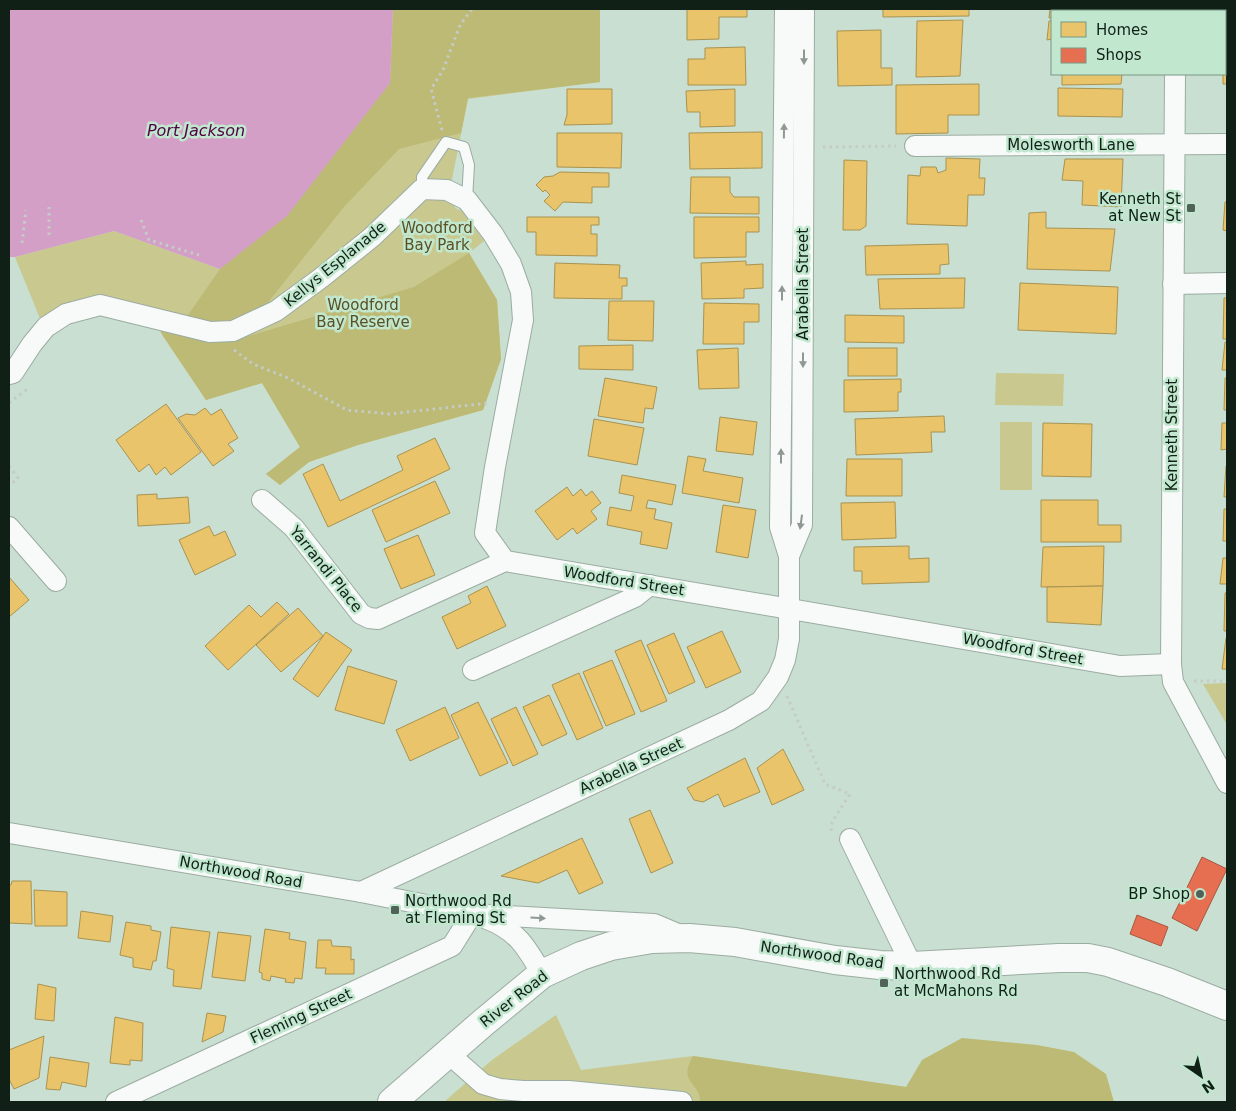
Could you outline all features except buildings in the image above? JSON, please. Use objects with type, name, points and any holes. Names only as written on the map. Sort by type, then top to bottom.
[{"type":"main road","name":"Northwood Road","points":[[689,938],[735,942],[844,961],[880,965],[912,966],[1088,958],[1108,962],[1167,982],[1227,1006]]},
{"type":"main road","name":"River Road","points":[[392,1102],[542,974],[581,956],[611,946],[652,939],[689,938]]},
{"type":"street","name":"Arabella Street","points":[[361,892],[729,720],[761,701],[778,677],[785,660],[790,639],[789,556],[780,527],[785,9]]},
{"type":"street","name":"Arabella Street","points":[[789,556],[802,525],[804,9]]},
{"type":"street","name":"Kenneth Street","points":[[1175,75],[1172,673],[1227,783]]},
{"type":"street","name":"Molesworth Lane","points":[[915,146],[1227,144]]},
{"type":"street","points":[[422,189],[447,190],[467,200],[493,234],[511,264],[521,292],[523,320],[485,532],[505,561]]},
{"type":"street","name":"Kellys Esplanade","points":[[9,374],[13,373],[46,326],[66,314],[100,305],[210,332],[233,331],[276,311],[321,278],[372,237],[422,189]]},
{"type":"street","points":[[1173,284],[1227,283]]},
{"type":"street","name":"Yarrandi Place","points":[[262,500],[294,528],[361,614],[368,618],[378,618],[505,561]]},
{"type":"street","points":[[9,527],[56,580]]},
{"type":"street","name":"Woodford Street","points":[[505,561],[1120,666],[1172,673]]},
{"type":"street","points":[[473,670],[636,597],[650,585]]},
{"type":"street","name":"Northwood Road","points":[[9,832],[361,892],[472,914],[654,924],[689,938]]},
{"type":"street","points":[[852,844],[912,966]]},
{"type":"street","name":"Northwood Road","points":[[472,914],[509,930],[527,948],[542,974]]},
{"type":"street","name":"Fleming Street","points":[[116,1102],[452,946],[472,914]]},
{"type":"street","points":[[449,1054],[483,1084],[500,1089],[569,1091],[682,1102]]},
{"type":"lane","name":"Kellys Esplanade","points":[[422,189],[422,177],[446,142]]},
{"type":"lane","points":[[446,142],[464,147],[469,165],[467,200]]},
{"type":"path","points":[[446,142],[431,89],[443,70],[460,25],[472,9]]},
{"type":"path","points":[[819,147],[915,146]]},
{"type":"path","points":[[49,206],[49,235]]},
{"type":"path","points":[[22,243],[26,210]]},
{"type":"path","points":[[141,220],[149,240],[199,255]]},
{"type":"path","points":[[233,331],[232,350],[253,364],[288,378],[348,410],[389,414],[507,402]]},
{"type":"path","points":[[9,403],[26,390]]},
{"type":"path","points":[[9,466],[18,478],[13,482],[9,478]]},
{"type":"path","points":[[1172,673],[1227,680]]},
{"type":"path","points":[[778,677],[825,784],[850,794],[832,822],[831,837],[842,846],[852,844]]},
{"type":"green space","name":"Woodford Bay Reserve","points":[[393,9],[600,9],[600,82],[468,99],[451,184],[455,208],[462,211],[484,241],[469,253],[497,300],[501,359],[483,410],[358,445],[309,462],[280,485],[266,474],[300,447],[262,383],[206,400],[149,312],[100,301],[41,321],[15,257],[114,231],[220,269],[390,83]]},
{"type":"green space","name":"Woodford Bay Reserve","points":[[393,9],[600,9],[600,82],[468,98],[461,133],[399,149],[343,208],[239,339],[414,287],[469,253],[497,300],[501,359],[483,410],[358,445],[309,462],[280,485],[266,474],[300,447],[262,383],[206,400],[163,336],[150,312],[186,318],[220,269],[287,215],[390,83]]},
{"type":"green space","points":[[996,373],[1064,374],[1063,406],[995,405]]},
{"type":"green space","points":[[1000,422],[1032,422],[1032,490],[1000,490]]},
{"type":"green space","points":[[1227,683],[1227,725],[1203,684]]},
{"type":"green space","points":[[556,1015],[581,1070],[693,1056],[906,1087],[913,1102],[444,1102],[492,1060]]},
{"type":"green space","points":[[962,1038],[1037,1045],[1074,1052],[1106,1074],[1114,1102],[700,1102],[697,1090],[688,1078],[687,1072],[693,1056],[906,1087],[922,1060]]},
{"type":"water","name":"Port Jackson","points":[[9,9],[393,9],[390,83],[287,216],[220,269],[114,231],[9,257]]},
{"type":"place","name":"Kenneth St at New St","points":[[1191,208]]},
{"type":"place","name":"BP Shop","points":[[1200,894]]},
{"type":"place","name":"Northwood Rd at Fleming St","points":[[395,910]]},
{"type":"place","name":"Northwood Rd at McMahons Rd","points":[[884,983]]},
{"type":"park label","name":"Woodford Bay Park","points":[[437,236]]}]
